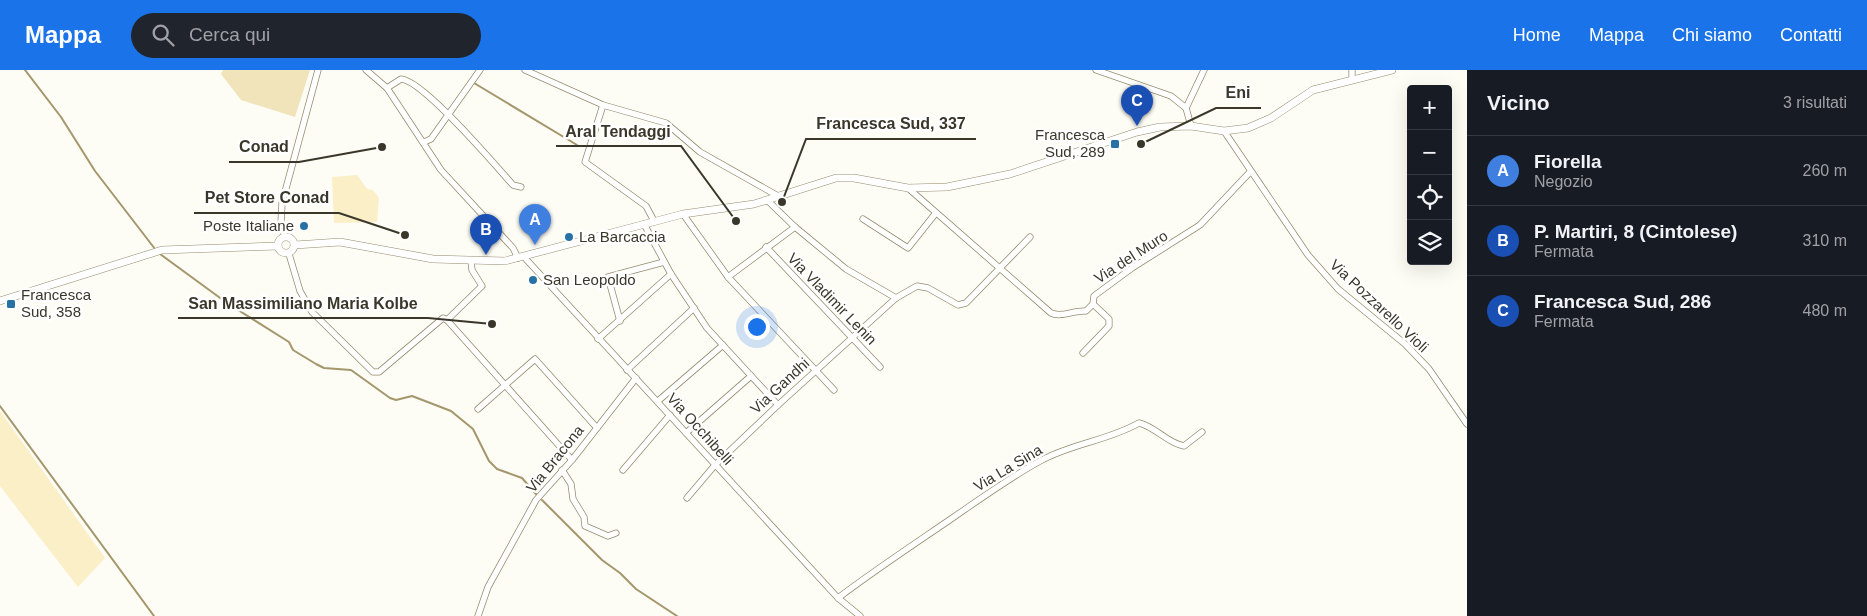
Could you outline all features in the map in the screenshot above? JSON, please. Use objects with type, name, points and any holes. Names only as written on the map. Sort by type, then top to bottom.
[{"type":"street","points":[[285,237],[281,223],[282,203],[318,70]]},
{"type":"street","name":"Via Occhibelli","points":[[366,70],[387,88],[441,170],[636,378],[838,598],[860,616]]},
{"type":"street","points":[[424,142],[430,139],[480,70]]},
{"type":"street","points":[[525,70],[536,73],[603,105],[666,124],[700,152],[778,196]]},
{"type":"street","points":[[1096,70],[1171,96],[1186,108]]},
{"type":"street","points":[[1190,126],[1186,108],[1204,70]]},
{"type":"street","points":[[1352,70],[1352,78]]},
{"type":"street","points":[[295,245],[340,242],[433,259],[505,261],[683,214],[767,200],[836,178],[854,178],[908,188],[947,187],[1010,174],[1138,132],[1160,127],[1190,126],[1224,131],[1258,125],[1313,90],[1352,78],[1392,70]]},
{"type":"street","points":[[387,88],[401,79],[407,80],[448,114],[513,185],[521,187]]},
{"type":"street","points":[[603,105],[584,160],[588,165],[646,206],[654,221]]},
{"type":"street","name":"Via Pozzarello Violi","points":[[1224,131],[1308,255],[1329,279],[1405,344],[1429,368],[1467,424]]},
{"type":"street","name":"Via del Muro","points":[[908,188],[935,214],[1056,316],[1077,310],[1086,311],[1093,304],[1094,296],[1132,268],[1200,226],[1250,172]]},
{"type":"street","points":[[767,200],[795,227],[846,269],[896,298]]},
{"type":"street","points":[[683,214],[728,276],[834,390]]},
{"type":"street","points":[[863,219],[908,248],[935,214]]},
{"type":"street","points":[[644,224],[671,274],[707,328],[778,405]]},
{"type":"street","points":[[728,276],[795,227]]},
{"type":"street","points":[[278,246],[281,239],[285,237],[291,238],[295,245]]},
{"type":"street","points":[[999,269],[1030,237]]},
{"type":"street","points":[[289,254],[295,245]]},
{"type":"street","points":[[0,301],[162,250],[278,246]]},
{"type":"street","points":[[278,246],[282,252],[289,254]]},
{"type":"street","name":"Via Vladimir Lenin","points":[[766,248],[880,367]]},
{"type":"street","points":[[289,254],[300,290],[312,312],[373,372],[380,372],[443,318],[447,320],[572,460]]},
{"type":"street","points":[[447,320],[482,286],[472,270],[470,261]]},
{"type":"street","points":[[620,321],[608,277],[664,262]]},
{"type":"street","name":"Via Gandhi","points":[[687,498],[715,465],[851,337],[896,298],[917,286],[928,288],[958,305],[966,303],[999,269]]},
{"type":"street","points":[[598,339],[671,274]]},
{"type":"street","points":[[1083,353],[1109,326],[1109,319],[1093,304]]},
{"type":"street","points":[[627,370],[694,308]]},
{"type":"street","points":[[658,402],[723,345]]},
{"type":"street","points":[[478,409],[535,358],[597,428]]},
{"type":"street","points":[[686,433],[751,376]]},
{"type":"street","name":"Via Bracona","points":[[478,616],[488,587],[536,500],[572,460],[636,378]]},
{"type":"street","points":[[623,470],[670,415]]},
{"type":"street","name":"Via La Sina","points":[[838,598],[991,491],[1041,460],[1080,443],[1100,440],[1140,423],[1146,424],[1176,444],[1184,446],[1202,432]]},
{"type":"street","points":[[562,470],[571,484],[573,499],[584,516],[583,522],[585,526],[608,536],[616,533]]},
{"type":"shaded area","points":[[223,70],[310,70],[295,117],[241,100],[221,74]]},
{"type":"shaded area","points":[[357,175],[367,189],[373,190],[379,198],[377,222],[334,223],[332,177]]},
{"type":"shaded area","points":[[0,411],[105,558],[78,587],[0,486]]},
{"type":"waterway","points":[[25,70],[61,117],[95,171],[155,249]]},
{"type":"waterway","points":[[474,83],[577,145]]},
{"type":"waterway","points":[[160,254],[227,303],[289,342],[293,350],[316,364],[324,368],[351,370],[390,398],[396,400],[412,396],[451,411],[473,429],[489,461],[497,469],[522,478],[536,494]]},
{"type":"waterway","points":[[0,406],[154,616]]},
{"type":"waterway","points":[[542,500],[602,560],[620,573],[636,589],[677,616]]},
{"type":"place","name":"Francesca Sud, 286","points":[[1137,126]]},
{"type":"place","name":"Francesca Sud, 289","points":[[1115,144]]},
{"type":"place","name":"Eni","points":[[1141,144]]},
{"type":"place","name":"Conad","points":[[382,147]]},
{"type":"place","name":"Francesca Sud, 337","points":[[782,202]]},
{"type":"place","name":"Aral Tendaggi","points":[[736,221]]},
{"type":"place","name":"Poste Italiane","points":[[304,226]]},
{"type":"place","name":"Pet Store Conad","points":[[405,235]]},
{"type":"place","name":"La Barcaccia","points":[[569,237]]},
{"type":"place","name":"Fiorella","points":[[535,245]]},
{"type":"place","name":"P. Martiri, 8 (Cintolese)","points":[[486,255]]},
{"type":"place","name":"San Leopoldo","points":[[533,280]]},
{"type":"place","name":"Francesca Sud, 358","points":[[11,304]]},
{"type":"place","name":"San Massimiliano Maria Kolbe","points":[[492,324]]}]
